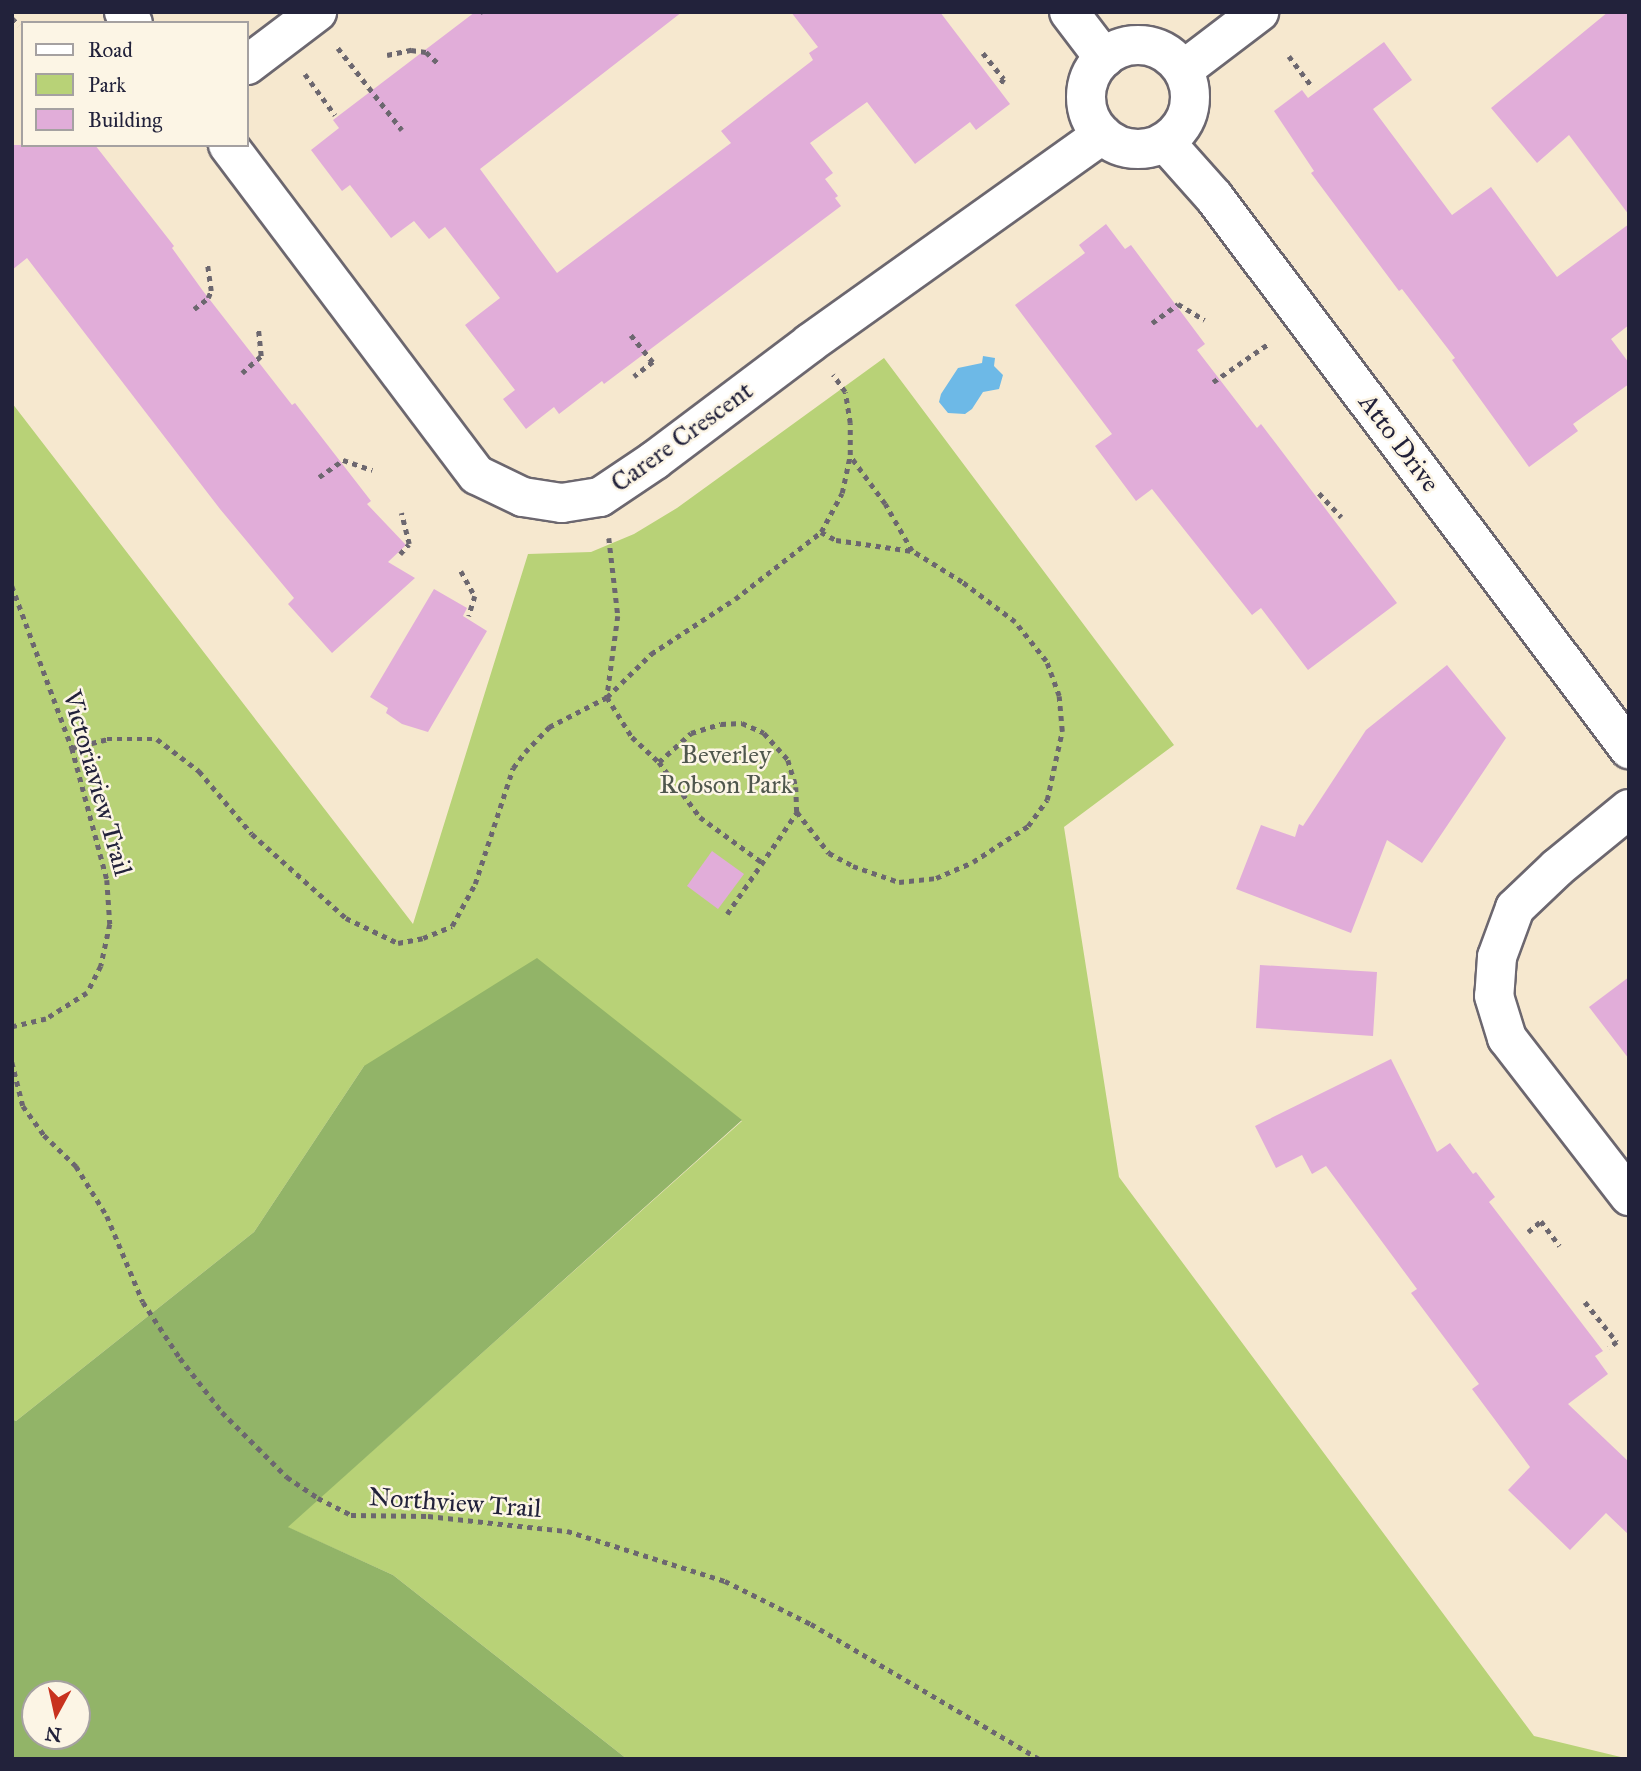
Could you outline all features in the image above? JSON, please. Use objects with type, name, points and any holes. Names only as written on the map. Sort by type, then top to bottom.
[{"type":"street","points":[[1069,12],[1104,58]]},
{"type":"street","points":[[1183,70],[1259,12]]},
{"type":"street","points":[[248,64],[315,14]]},
{"type":"street","points":[[1146,45],[1161,50],[1183,70],[1189,85],[1186,118],[1177,131],[1164,142],[1149,148],[1116,144],[1102,135],[1092,121],[1087,104],[1087,87],[1093,71],[1116,49],[1146,45]]},
{"type":"street","name":"Carere Crescent","points":[[230,147],[477,475],[523,497],[562,503],[600,497],[655,460],[810,343],[1102,135]]},
{"type":"street","name":"Atto Drive","points":[[1164,142],[1214,197],[1629,749]]},
{"type":"street","points":[[1629,809],[1515,908],[1497,957],[1494,996],[1507,1038],[1629,1196]]},
{"type":"path","points":[[315,14],[402,130]]},
{"type":"path","points":[[12,18],[19,25]]},
{"type":"path","points":[[281,40],[335,116]]},
{"type":"path","points":[[387,55],[411,50],[426,52],[438,63]]},
{"type":"path","points":[[983,53],[1004,79],[1000,85]]},
{"type":"path","points":[[1289,56],[1312,87]]},
{"type":"path","points":[[194,309],[208,298],[211,291],[207,262]]},
{"type":"path","points":[[1152,323],[1178,304],[1205,320]]},
{"type":"path","points":[[242,373],[261,356],[258,328]]},
{"type":"path","points":[[631,335],[653,362],[634,377]]},
{"type":"path","points":[[72,748],[107,738],[157,739],[199,771],[252,834],[305,885],[346,918],[398,943],[423,938],[452,926],[475,884],[513,768],[549,727],[607,697],[651,654],[735,598],[821,532],[842,492],[850,455],[850,423],[845,392],[810,343]]},
{"type":"path","points":[[1213,382],[1268,344]]},
{"type":"path","points":[[850,455],[886,504],[912,551]]},
{"type":"path","points":[[319,477],[343,460],[372,470]]},
{"type":"path","points":[[1319,493],[1341,517]]},
{"type":"path","points":[[600,497],[610,538],[618,616],[607,697],[632,737],[659,762],[700,817],[763,863]]},
{"type":"path","points":[[400,554],[409,544],[401,513]]},
{"type":"path","points":[[659,762],[691,733],[721,724],[742,723],[764,733],[788,760],[796,787],[797,812],[829,853],[853,866],[900,882],[936,878],[973,862],[1028,826],[1047,800],[1062,731],[1059,696],[1046,661],[1015,622],[962,582],[912,551],[836,540],[821,532]]},
{"type":"path","points":[[461,571],[475,596],[469,616]]},
{"type":"path","name":"Victoriaview Trail","points":[[12,586],[72,748],[107,880],[110,924],[102,966],[88,993],[46,1020],[12,1027]]},
{"type":"path","points":[[727,914],[797,812]]},
{"type":"path","name":"Northview Trail","points":[[12,1062],[23,1106],[44,1135],[76,1166],[89,1186],[107,1216],[143,1302],[180,1358],[222,1412],[287,1477],[318,1498],[351,1515],[428,1516],[567,1531],[725,1581],[811,1624],[1039,1759]]},
{"type":"path","points":[[1528,1232],[1541,1222],[1560,1246]]},
{"type":"path","points":[[1585,1302],[1617,1342],[1609,1348]]},
{"type":"green space","name":"Beverley Robson Park","points":[[884,358],[1174,745],[1064,827],[1119,1177],[1534,1736],[1629,1759],[627,1759],[393,1575],[287,1527],[742,1121],[716,1100],[364,1066],[254,1232],[16,1421],[12,1419],[12,403],[413,924],[528,554],[591,552],[634,534],[677,508]]},
{"type":"green space","points":[[537,958],[742,1120],[288,1527],[393,1575],[627,1759],[12,1759],[12,1419],[16,1421],[254,1232],[364,1066]]},
{"type":"water","points":[[983,356],[995,358],[994,366],[1003,375],[999,389],[983,392],[972,409],[965,414],[948,413],[939,402],[941,394],[958,368],[982,363]]},
{"type":"building","points":[[475,12],[682,12],[480,169],[557,273],[731,143],[721,131],[813,60],[809,53],[818,47],[791,12],[940,12],[1010,104],[976,130],[970,122],[915,164],[867,102],[810,143],[833,173],[825,179],[838,196],[835,198],[841,206],[604,384],[602,381],[559,414],[554,407],[526,429],[503,399],[515,390],[465,325],[500,298],[445,227],[429,239],[414,221],[391,238],[350,185],[342,191],[311,150],[339,128],[333,120]]},
{"type":"building","points":[[1608,12],[1629,12],[1629,215],[1569,135],[1537,163],[1491,108]]},
{"type":"building","points":[[1384,42],[1412,80],[1373,109],[1452,215],[1491,187],[1557,277],[1629,224],[1629,325],[1611,339],[1629,363],[1629,384],[1573,424],[1578,431],[1529,467],[1452,360],[1455,358],[1402,289],[1399,291],[1311,173],[1314,171],[1274,111],[1302,90],[1308,98]]},
{"type":"building","points":[[12,145],[97,147],[174,246],[172,248],[203,291],[371,501],[367,504],[406,545],[388,562],[415,578],[332,653],[288,604],[294,598],[220,509],[27,258],[12,270]]},
{"type":"building","points":[[1106,224],[1125,249],[1131,245],[1205,344],[1197,350],[1257,428],[1261,424],[1397,603],[1308,670],[1261,608],[1252,615],[1152,489],[1136,501],[1095,446],[1112,434],[1015,305],[1085,253],[1079,245]]},
{"type":"building","points":[[434,589],[467,608],[463,616],[487,631],[428,732],[402,724],[386,713],[388,708],[370,697]]},
{"type":"building","points":[[1447,665],[1506,738],[1422,863],[1387,840],[1351,933],[1236,889],[1261,825],[1295,837],[1299,824],[1303,826],[1366,730]]},
{"type":"building","points":[[712,851],[744,874],[718,909],[687,886]]},
{"type":"building","points":[[1260,965],[1377,972],[1373,1036],[1256,1028]]},
{"type":"building","points":[[1629,977],[1629,1059],[1589,1007]]},
{"type":"building","points":[[1391,1059],[1437,1152],[1450,1143],[1473,1174],[1476,1172],[1495,1197],[1489,1202],[1603,1351],[1595,1356],[1608,1374],[1568,1404],[1629,1462],[1629,1535],[1606,1513],[1570,1550],[1508,1490],[1530,1467],[1472,1389],[1479,1384],[1411,1293],[1417,1289],[1326,1166],[1312,1174],[1302,1155],[1276,1168],[1255,1126]]}]
